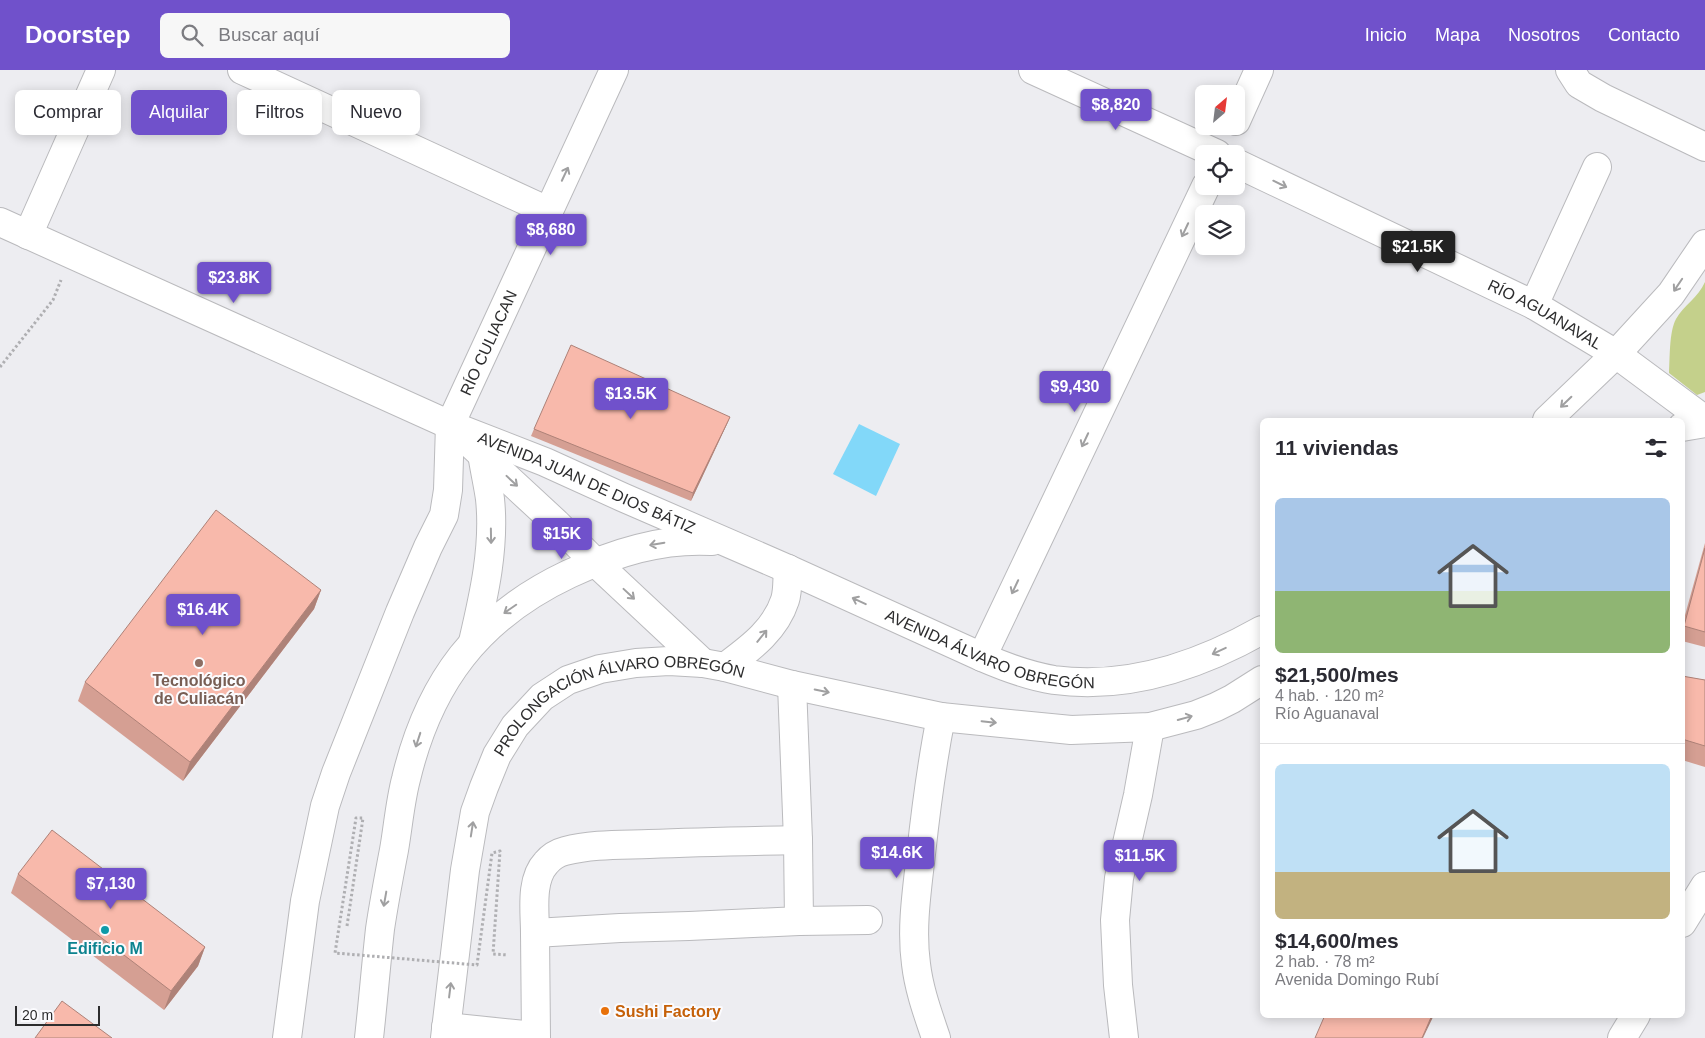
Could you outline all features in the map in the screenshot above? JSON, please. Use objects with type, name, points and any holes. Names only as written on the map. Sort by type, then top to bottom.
[{"type":"main road","points":[[28,235],[101,70]]},
{"type":"main road","points":[[242,70],[548,211]]},
{"type":"main road","name":"RÍO CULIACAN","points":[[450,425],[614,70]]},
{"type":"main road","points":[[1033,70],[1197,145]]},
{"type":"main road","points":[[1245,101],[1259,70]]},
{"type":"main road","points":[[1570,70],[1580,84],[1603,98],[1705,147]]},
{"type":"main road","name":"RÍO AGUANAVAL","points":[[1245,167],[1534,305],[1616,354],[1705,422]]},
{"type":"main road","points":[[1534,305],[1597,167]]},
{"type":"main road","points":[[982,657],[1202,195]]},
{"type":"main road","name":"AVENIDA JUAN DE DIOS BÁTIZ","points":[[0,222],[450,425],[545,462],[723,542]]},
{"type":"main road","points":[[1549,418],[1616,354],[1671,294],[1705,244]]},
{"type":"main road","points":[[1685,426],[1705,422]]},
{"type":"main road","points":[[287,1038],[305,901],[325,806],[336,773],[400,612],[444,515],[448,490],[450,425]]},
{"type":"main road","name":"AVENIDA JUAN DE DIOS BÁTIZ","points":[[450,425],[482,453],[595,562],[714,665]]},
{"type":"main road","points":[[473,642],[484,594],[491,547],[490,500],[482,453]]},
{"type":"main road","points":[[369,1038],[380,928],[406,780],[418,737],[428,713],[456,663],[473,642],[500,616],[556,580],[595,562],[615,554],[666,542],[698,540],[723,542]]},
{"type":"main road","name":"AVENIDA ÁLVARO OBREGÓN","points":[[723,542],[788,569],[982,657],[1014,670],[1055,680],[1111,681],[1154,675],[1201,660],[1260,631]]},
{"type":"main road","points":[[714,665],[757,643],[773,623],[785,600],[788,569]]},
{"type":"main road","name":"PROLONGACIÓN ÁLVARO OBREGÓN","points":[[445,1033],[465,870],[475,812],[497,755],[514,726],[542,697],[568,680],[600,669],[636,663],[669,661],[714,665],[792,685],[941,717]]},
{"type":"main road","points":[[936,1038],[920,986],[916,964],[914,926],[932,762],[941,717],[1071,730],[1150,727],[1196,715],[1216,707],[1232,700],[1260,681]]},
{"type":"main road","points":[[792,685],[799,921]]},
{"type":"main road","points":[[1124,1038],[1118,985],[1115,920],[1119,878],[1138,795],[1150,727]]},
{"type":"main road","points":[[445,1033],[536,1037],[535,893],[538,876],[544,864],[554,855],[563,851],[581,848],[798,840]]},
{"type":"main road","points":[[535,933],[799,921],[868,920]]},
{"type":"main road","points":[[1622,1038],[1634,1018]]},
{"type":"path","points":[[0,368],[53,300],[72,255]]},
{"type":"path","points":[[347,926],[362,818],[356,818],[335,953],[476,965],[492,853],[500,851],[493,954],[508,954]]},
{"type":"green space","points":[[1705,282],[1705,392],[1697,395],[1669,373],[1670,345],[1676,319],[1699,293]]},
{"type":"water","points":[[859,424],[900,444],[876,496],[833,474]]},
{"type":"building","points":[[571,345],[730,417],[693,493],[534,429]]},
{"type":"building","points":[[216,510],[321,590],[190,762],[85,682]]},
{"type":"building","points":[[1705,548],[1705,632],[1685,626]]},
{"type":"building","points":[[1685,677],[1705,680],[1705,746],[1685,740]]},
{"type":"building","name":"Edificio M","points":[[52,830],[205,947],[171,991],[18,874]]},
{"type":"building","points":[[62,1001],[112,1038],[35,1038]]},
{"type":"building","points":[[1324,1018],[1431,1018],[1422,1038],[1315,1038]]},
{"type":"place","name":"Tecnológico de Culiacán","points":[[199,663]]},
{"type":"place","name":"Edificio M","points":[[105,930]]},
{"type":"place","name":"Sushi Factory","points":[[605,1011]]}]
